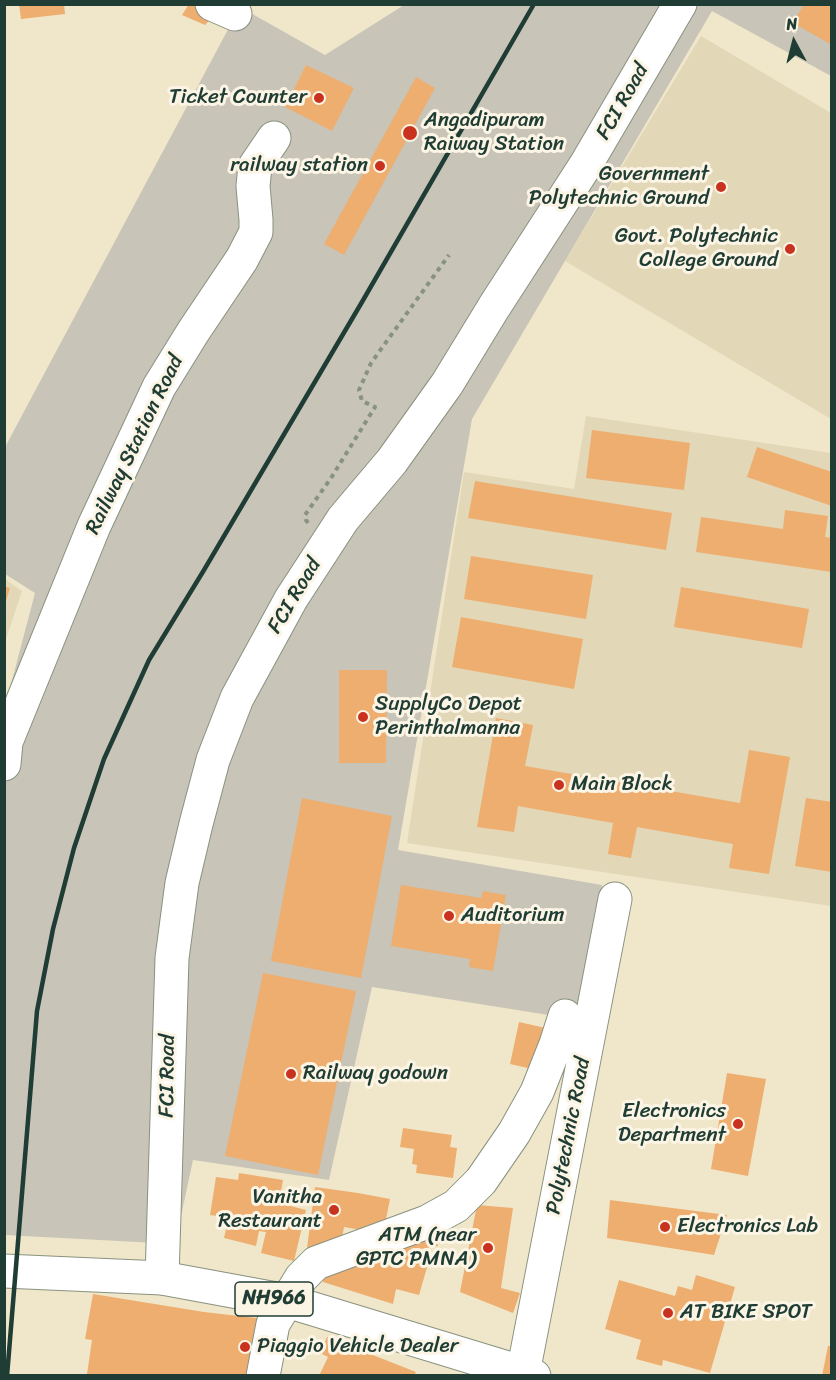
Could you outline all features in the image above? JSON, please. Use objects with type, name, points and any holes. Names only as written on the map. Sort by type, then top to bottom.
[{"type":"main road","name":"FCI Road","points":[[162,1278],[172,958],[182,883],[213,760],[237,698],[291,599],[343,519],[392,461],[447,384],[585,166],[680,4]]},
{"type":"main road","name":"Railway Station Road","points":[[4,764],[6,742],[94,526],[159,387],[242,259],[256,232],[255,166],[274,138]]},
{"type":"main road","name":"Polytechnic Road","points":[[528,1374],[615,899]]},
{"type":"main road","points":[[263,1376],[273,1324],[301,1278],[316,1263],[427,1222],[456,1206],[481,1181],[514,1133],[537,1092],[565,1016]]},
{"type":"main road","name":"NH966","points":[[4,1271],[162,1278],[287,1301],[528,1374]]},
{"type":"path","points":[[327,543],[316,534],[305,515],[375,407],[362,401],[359,390],[371,363],[449,255]]},
{"type":"shaded area","points":[[404,5],[831,5],[831,76],[712,11],[472,419],[398,850],[602,885],[580,1020],[372,987],[329,1180],[193,1160],[175,1244],[5,1235],[5,707],[35,593],[5,574],[4,449],[240,7],[325,55]]},
{"type":"shaded area","name":"Government Polytechnic Ground","points":[[701,36],[831,113],[831,419],[565,261]]},
{"type":"shaded area","points":[[586,416],[831,453],[831,906],[407,843],[464,472],[574,489]]},
{"type":"shaded area","points":[[5,579],[22,591],[5,642]]},
{"type":"building","points":[[19,4],[64,4],[65,14],[21,19]]},
{"type":"building","points":[[189,4],[202,4],[218,11],[205,25],[182,15]]},
{"type":"building","points":[[804,4],[832,4],[832,45],[793,23]]},
{"type":"building","name":"Ticket Counter","points":[[306,65],[354,88],[332,131],[285,107]]},
{"type":"building","name":"railway station","points":[[416,77],[435,88],[344,255],[324,244]]},
{"type":"building","points":[[592,430],[690,443],[684,490],[586,478]]},
{"type":"building","points":[[757,447],[832,472],[832,506],[747,477]]},
{"type":"building","points":[[475,481],[672,513],[666,550],[468,518]]},
{"type":"building","points":[[785,510],[828,516],[825,537],[832,538],[832,572],[696,552],[701,517],[783,529]]},
{"type":"building","points":[[471,556],[593,575],[586,619],[464,599]]},
{"type":"building","points":[[4,586],[10,588],[5,604],[4,604]]},
{"type":"building","points":[[681,587],[809,609],[802,648],[674,627]]},
{"type":"building","points":[[461,617],[583,639],[574,689],[452,667]]},
{"type":"building","name":"SupplyCo Depot Perinthalmanna","points":[[339,670],[387,670],[386,763],[339,763]]},
{"type":"building","name":"Main Block","points":[[496,718],[533,725],[525,766],[740,803],[749,750],[790,757],[769,874],[729,868],[733,844],[637,827],[631,858],[608,854],[613,823],[518,806],[514,832],[477,827]]},
{"type":"building","points":[[302,798],[392,816],[361,978],[271,961]]},
{"type":"building","points":[[806,798],[832,802],[832,872],[795,866]]},
{"type":"building","name":"Auditorium","points":[[401,885],[481,898],[483,891],[506,895],[493,971],[469,967],[470,959],[391,946]]},
{"type":"building","name":"Railway godown","points":[[263,973],[356,991],[318,1175],[225,1156]]},
{"type":"building","points":[[519,1022],[550,1029],[541,1071],[510,1064]]},
{"type":"building","name":"Electronics Department","points":[[727,1073],[766,1079],[748,1176],[711,1169]]},
{"type":"building","points":[[403,1128],[452,1135],[450,1147],[457,1148],[453,1178],[416,1173],[417,1165],[412,1164],[414,1149],[400,1147]]},
{"type":"building","points":[[239,1173],[283,1180],[279,1203],[306,1210],[294,1261],[261,1253],[266,1232],[259,1231],[256,1246],[224,1238],[231,1218],[210,1215],[216,1177],[238,1180]]},
{"type":"building","name":"Vanitha Restaurant","points":[[315,1187],[390,1199],[383,1234],[344,1227],[341,1244],[336,1252],[307,1248]]},
{"type":"building","name":"Electronics Lab","points":[[610,1200],[727,1215],[714,1255],[607,1238]]},
{"type":"building","name":"ATM (near GPTC PMNA)","points":[[477,1205],[513,1208],[501,1288],[520,1293],[513,1313],[460,1292]]},
{"type":"building","points":[[435,1226],[438,1246],[420,1249],[419,1255],[430,1257],[419,1295],[396,1289],[393,1304],[323,1282],[325,1263]]},
{"type":"building","name":"AT BIKE SPOT","points":[[696,1275],[735,1287],[710,1373],[663,1360],[662,1366],[636,1359],[641,1340],[605,1329],[619,1280],[675,1296],[678,1286],[692,1290]]},
{"type":"building","points":[[93,1294],[204,1312],[265,1319],[259,1376],[93,1376],[87,1374],[92,1340],[85,1339]]},
{"type":"building","points":[[327,1337],[416,1372],[414,1376],[319,1376],[328,1357],[320,1353]]},
{"type":"building","points":[[828,1346],[832,1346],[832,1376],[822,1376]]},
{"type":"railway","points":[[7,1376],[37,1011],[53,929],[74,848],[104,759],[149,660],[362,302],[534,4]]},
{"type":"place","name":"Ticket Counter","points":[[319,98]]},
{"type":"place","name":"Angadipuram Raiway Station","points":[[410,133]]},
{"type":"place","name":"railway station","points":[[380,166]]},
{"type":"place","name":"Government Polytechnic Ground","points":[[721,187]]},
{"type":"place","name":"Govt. Polytechnic College Ground","points":[[790,249]]},
{"type":"place","name":"SupplyCo Depot Perinthalmanna","points":[[363,717]]},
{"type":"place","name":"Main Block","points":[[559,785]]},
{"type":"place","name":"Auditorium","points":[[449,916]]},
{"type":"place","name":"Railway godown","points":[[291,1074]]},
{"type":"place","name":"Electronics Department","points":[[738,1124]]},
{"type":"place","name":"Vanitha Restaurant","points":[[334,1210]]},
{"type":"place","name":"Electronics Lab","points":[[665,1227]]},
{"type":"place","name":"ATM (near GPTC PMNA)","points":[[488,1248]]},
{"type":"place","name":"AT BIKE SPOT","points":[[668,1313]]},
{"type":"place","name":"Piaggio Vehicle Dealer","points":[[245,1347]]}]
